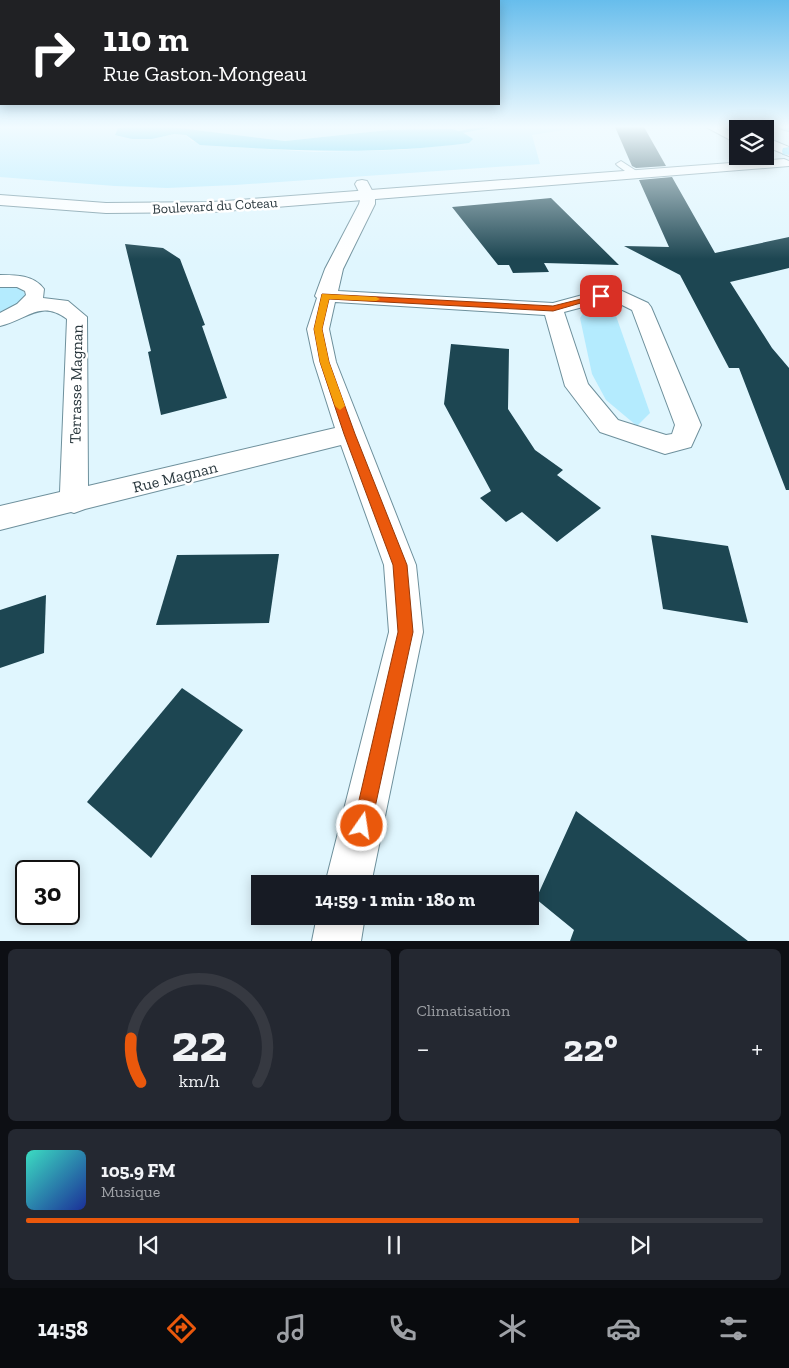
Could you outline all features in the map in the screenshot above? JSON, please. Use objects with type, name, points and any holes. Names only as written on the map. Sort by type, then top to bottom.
[{"type":"street","name":"Boulevard du Coteau","points":[[0,200],[83,207],[162,209],[553,171]]},
{"type":"street","name":"Boulevard du Coteau","points":[[43,189],[165,195],[365,190],[661,171]]},
{"type":"street","points":[[350,875],[406,632],[400,565],[350,434],[325,362],[318,329],[325,296],[334,269],[367,204],[365,190]]},
{"type":"street","points":[[0,281],[24,282],[33,286],[37,291],[36,297],[31,304],[21,311],[0,320]]},
{"type":"street","points":[[325,296],[553,309],[601,296],[622,297],[641,307],[688,425],[682,440],[665,445],[609,426],[577,386],[553,309]]},
{"type":"street","name":"Terrasse Magnan","points":[[31,304],[61,305],[77,316],[74,502]]},
{"type":"street","name":"Rue Magnan","points":[[0,518],[74,502],[350,434]]},
{"type":"street","points":[[336,940],[339,925]]},
{"type":"lane","points":[[631,171],[635,174]]},
{"type":"shaded area","points":[[0,171],[440,171],[167,188],[0,177]]},
{"type":"shaded area","points":[[0,285],[18,287],[25,294],[24,300],[0,315]]},
{"type":"shaded area","points":[[599,306],[615,313],[650,413],[637,426],[606,400],[592,374],[580,318],[586,309]]},
{"type":"building","points":[[672,177],[715,253],[789,237],[789,268],[730,282],[772,348],[789,368],[789,490],[786,490],[739,368],[729,368],[680,275],[624,246],[669,247],[639,180]]},
{"type":"building","points":[[551,198],[619,265],[544,263],[549,272],[513,273],[509,265],[498,265],[452,207]]},
{"type":"building","points":[[125,244],[163,248],[180,259],[205,325],[202,326],[227,398],[161,415],[148,352],[151,351]]},
{"type":"building","points":[[451,344],[509,349],[508,409],[535,450],[563,470],[557,475],[601,508],[557,542],[522,512],[506,522],[480,498],[491,491],[444,404]]},
{"type":"building","points":[[651,535],[728,546],[748,623],[663,609]]},
{"type":"building","points":[[279,554],[269,623],[156,625],[177,555]]},
{"type":"building","points":[[46,595],[44,653],[0,668],[0,610]]},
{"type":"building","points":[[182,688],[243,730],[151,858],[87,802]]},
{"type":"building","points":[[576,811],[748,941],[570,941],[574,930],[539,901],[539,892]]},
{"type":"slow traffic","points":[[340,406],[325,362],[318,329],[325,296],[376,299]]},
{"type":"route","points":[[362,826],[406,632],[400,565],[350,434],[325,362],[318,329],[325,296],[553,309],[601,296]]}]
